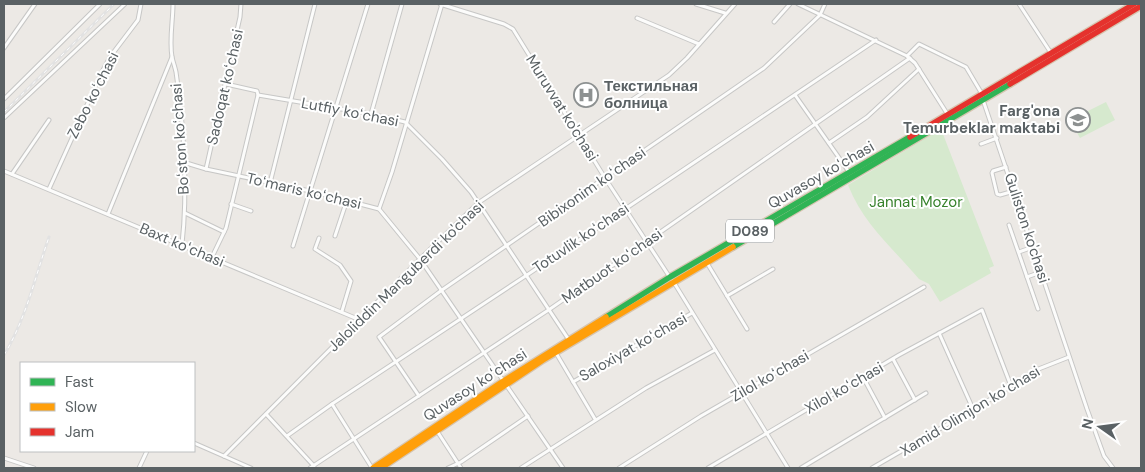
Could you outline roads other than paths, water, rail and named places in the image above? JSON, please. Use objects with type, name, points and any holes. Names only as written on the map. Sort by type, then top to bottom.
[{"type":"main road","name":"Quvasoy koʻchasi","points":[[381,468],[504,383],[850,173],[948,115],[983,97],[1051,53],[1136,5]]},
{"type":"main road","name":"Quvasoy koʻchasi","points":[[372,468],[569,340],[672,280],[707,263],[1136,5]]},
{"type":"street","points":[[4,48],[35,4]]},
{"type":"street","points":[[4,99],[100,4]]},
{"type":"street","points":[[4,118],[125,4]]},
{"type":"street","name":"Zebo koʻchasi","points":[[49,189],[101,74],[110,57],[138,20],[142,4]]},
{"type":"street","name":"Boʻston koʻchasi","points":[[173,4],[172,57],[181,111],[183,162],[184,213],[182,244]]},
{"type":"street","name":"Sadoqat koʻchasi","points":[[206,169],[226,84],[241,4]]},
{"type":"street","points":[[270,183],[315,4]]},
{"type":"street","points":[[293,246],[368,4]]},
{"type":"street","points":[[371,114],[402,4]]},
{"type":"street","points":[[379,209],[392,172],[405,122],[441,4]]},
{"type":"street","name":"Muruvvat ko'chasi","points":[[441,4],[504,24],[513,29],[788,468]]},
{"type":"street","points":[[696,4],[726,13]]},
{"type":"street","name":"Jaloliddin Manguberdi ko'chasi","points":[[224,456],[478,203],[670,75],[735,4]]},
{"type":"street","points":[[774,22],[790,4]]},
{"type":"street","points":[[798,4],[909,57],[948,115]]},
{"type":"street","name":"Bibixonim koʻchasi","points":[[396,362],[379,337],[442,290],[764,68],[820,16],[825,4]]},
{"type":"street","points":[[1019,4],[1051,53]]},
{"type":"street","points":[[1136,5],[1141,14]]},
{"type":"street","points":[[637,18],[699,44]]},
{"type":"street","name":"Totuvlik koʻchasi","points":[[287,436],[876,40]]},
{"type":"street","name":"Matbuot koʻchasi","points":[[312,467],[647,243],[816,125],[909,57],[919,44],[966,67],[983,97]]},
{"type":"street","points":[[108,214],[172,57]]},
{"type":"street","points":[[829,144],[867,117],[919,70]]},
{"type":"street","name":"Lutfiy koʻchasi","points":[[226,84],[257,91],[258,95],[371,114],[405,122],[462,180],[569,340]]},
{"type":"street","points":[[212,257],[224,232],[258,95]]},
{"type":"street","points":[[795,95],[850,173]]},
{"type":"street","name":"Guliston ko'chasi","points":[[983,97],[1069,357],[1104,456],[1113,468]]},
{"type":"street","points":[[12,174],[49,120]]},
{"type":"street","points":[[981,144],[997,138]]},
{"type":"street","name":"Toʻmaris koʻchasi","points":[[183,162],[379,209],[420,259],[563,468]]},
{"type":"street","points":[[1006,166],[992,173],[997,194],[1000,195],[1014,191]]},
{"type":"street","name":"Baxt koʻchasi","points":[[4,170],[360,320]]},
{"type":"street","points":[[335,236],[347,200]]},
{"type":"street","points":[[231,204],[251,211]]},
{"type":"street","points":[[184,213],[224,232]]},
{"type":"street","points":[[1009,224],[1038,309]]},
{"type":"street","points":[[319,238],[316,249],[340,265],[351,281],[342,311]]},
{"type":"street","points":[[1019,252],[1033,247]]},
{"type":"street","points":[[707,263],[746,329]]},
{"type":"street","points":[[728,296],[773,269]]},
{"type":"street","points":[[1027,277],[1041,272]]},
{"type":"street","name":"Zilol koʻchasi","points":[[619,468],[701,416],[924,287]]},
{"type":"street","name":"Xilol koʻchasi","points":[[708,468],[939,333],[982,310],[1011,386]]},
{"type":"street","name":"Saloxiyat koʻchasi","points":[[573,382],[692,313]]},
{"type":"street","points":[[939,333],[973,409]]},
{"type":"street","points":[[521,468],[595,419],[715,350]]},
{"type":"street","points":[[554,353],[595,419]]},
{"type":"street","name":"Xamid Olimjon koʻchasi","points":[[872,468],[1036,370],[1069,357]]},
{"type":"street","points":[[894,359],[916,400]]},
{"type":"street","points":[[396,362],[419,396]]},
{"type":"street","points":[[863,378],[885,418]]},
{"type":"street","points":[[801,468],[926,394]]},
{"type":"street","points":[[332,404],[372,468]]},
{"type":"street","points":[[266,414],[312,467]]},
{"type":"street","points":[[448,468],[461,462],[528,416]]},
{"type":"street","points":[[438,430],[461,468]]},
{"type":"street","points":[[195,443],[251,468]]},
{"type":"street","points":[[139,468],[147,452]]},
{"type":"street","points":[[4,458],[34,468]]},
{"type":"railway","points":[[4,112],[114,4]]},
{"type":"railway","points":[[4,355],[24,312],[49,237]]},
{"type":"place","name":"Текстильная болница","points":[[586,95]]},
{"type":"place","name":"Farg'ona Temurbeklar maktabi","points":[[1078,120]]},
{"type":"park label","name":"Jannat Mozor","points":[[916,202]]}]
